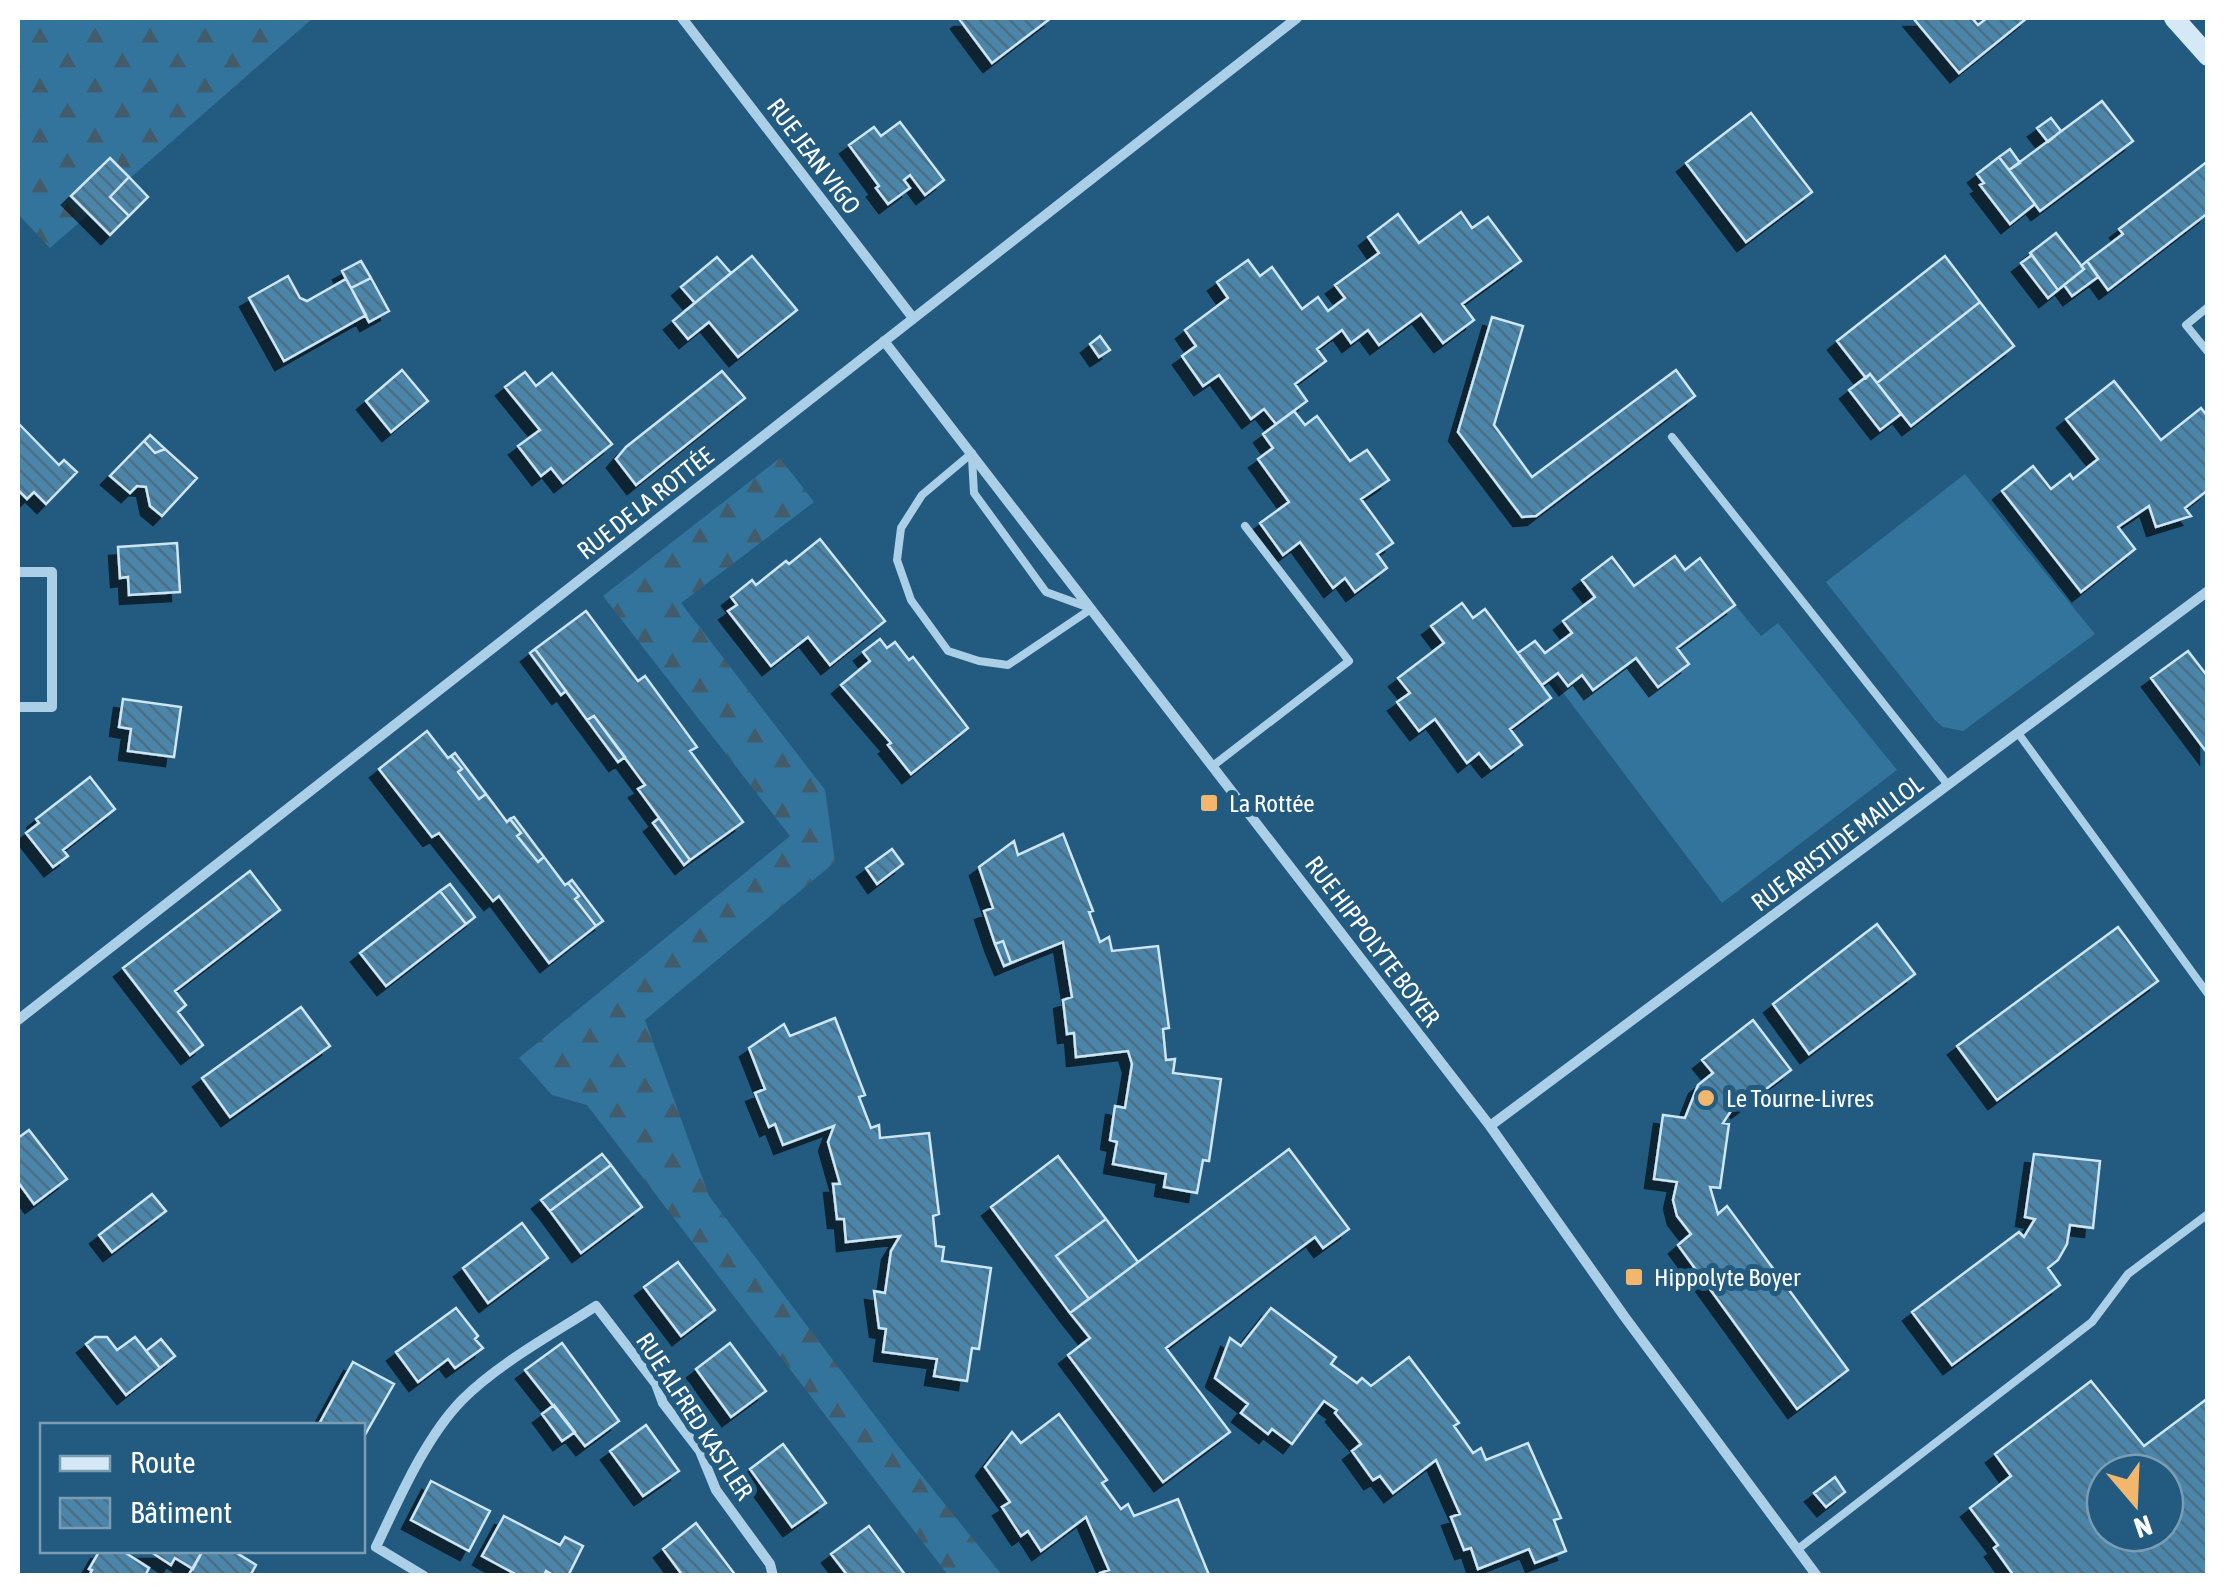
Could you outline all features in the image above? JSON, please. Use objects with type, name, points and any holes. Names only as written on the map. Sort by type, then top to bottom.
[{"type":"street","name":"RUE JEAN VIGO","points":[[682,18],[913,318]]},
{"type":"street","name":"RUE DE LA ROTTÉE","points":[[18,1020],[1297,18]]},
{"type":"street","points":[[2174,18],[2208,56]]},
{"type":"street","name":"RUE HIPPOLYTE BOYER","points":[[884,341],[1490,1126],[1624,1316],[1817,1576]]},
{"type":"street","points":[[18,572],[52,572],[52,707],[18,706]]},
{"type":"street","name":"RUE ARISTIDE MAILLOL","points":[[1490,1126],[2208,591]]},
{"type":"street","name":"RUE ALFRED KASTLER","points":[[424,1576],[376,1547],[413,1469],[462,1400],[527,1350],[596,1306],[700,1450],[716,1490],[770,1564],[774,1576]]},
{"type":"lane","points":[[2208,307],[2186,325],[2208,352]]},
{"type":"lane","points":[[1672,437],[1948,785]]},
{"type":"lane","points":[[972,453],[922,496],[900,528],[897,560],[912,600],[948,651],[978,662],[1008,665],[1091,608]]},
{"type":"lane","points":[[972,453],[974,493],[1046,592],[1091,608]]},
{"type":"lane","points":[[1214,765],[1349,662],[1246,526]]},
{"type":"lane","points":[[2018,733],[2208,994]]},
{"type":"lane","points":[[1798,1549],[2092,1322],[2128,1274],[2208,1214]]},
{"type":"green space","points":[[18,18],[313,18],[50,248],[18,214]]},
{"type":"green space","points":[[780,458],[814,502],[681,603],[825,790],[835,862],[645,1020],[709,1196],[894,1441],[1002,1575],[948,1575],[587,1105],[552,1095],[519,1058],[790,836],[603,596]]},
{"type":"green space","points":[[1965,474],[2095,634],[1963,731],[1943,727],[1935,720],[1826,582]]},
{"type":"green space","points":[[1735,605],[1761,636],[1778,623],[1897,770],[1722,903],[1552,678],[1558,673],[1568,685],[1582,675],[1594,690],[1636,658],[1658,687],[1688,664],[1677,648]]},
{"type":"building","points":[[1051,18],[992,63],[960,20]]},
{"type":"building","points":[[1913,18],[1972,18],[1978,25],[1987,18],[2027,18],[1959,73]]},
{"type":"building","points":[[2102,101],[2133,141],[2040,211],[2009,170]]},
{"type":"building","points":[[1751,113],[1812,192],[1746,242],[1686,163]]},
{"type":"building","points":[[2051,118],[2061,131],[2048,142],[2037,128]]},
{"type":"building","points":[[900,122],[944,180],[925,195],[910,175],[904,180],[910,188],[888,204],[849,145],[874,127],[881,136]]},
{"type":"building","points":[[2010,149],[2020,163],[2009,170],[1999,157]]},
{"type":"building","points":[[1999,157],[2035,204],[2010,224],[1980,185],[1984,183],[1977,174]]},
{"type":"building","points":[[110,158],[129,177],[110,197],[129,216],[110,235],[71,196]]},
{"type":"building","points":[[2208,161],[2208,213],[2108,290],[2087,261],[2123,234],[2119,229]]},
{"type":"building","points":[[129,177],[148,197],[129,216],[110,197]]},
{"type":"building","points":[[1461,212],[1472,228],[1488,217],[1521,261],[1462,304],[1474,320],[1443,343],[1421,314],[1379,345],[1368,330],[1351,343],[1342,330],[1317,349],[1326,361],[1295,384],[1307,401],[1276,424],[1264,409],[1251,419],[1219,375],[1203,386],[1182,356],[1196,346],[1185,330],[1228,298],[1217,282],[1248,260],[1260,276],[1272,267],[1302,309],[1318,297],[1328,311],[1345,298],[1335,285],[1379,253],[1368,237],[1398,214],[1419,243]]},
{"type":"building","points":[[2056,233],[2084,269],[2058,290],[2030,253]]},
{"type":"building","points":[[2032,255],[2058,290],[2048,298],[2021,263]]},
{"type":"building","points":[[752,256],[797,310],[738,357],[709,322],[688,339],[673,321]]},
{"type":"building","points":[[1945,256],[1980,302],[1877,383],[1870,374],[1866,378],[1837,341]]},
{"type":"building","points":[[717,257],[731,273],[695,303],[681,287]]},
{"type":"building","points":[[361,261],[371,278],[351,288],[342,271]]},
{"type":"building","points":[[2087,261],[2098,277],[2072,296],[2064,285],[2084,269],[2081,266]]},
{"type":"building","points":[[288,276],[300,298],[307,301],[346,279],[366,315],[284,361],[249,298]]},
{"type":"building","points":[[371,278],[389,311],[369,322],[351,288]]},
{"type":"building","points":[[1980,302],[2014,346],[1911,426],[1877,383]]},
{"type":"building","points":[[1492,317],[1523,326],[1494,425],[1532,477],[1676,370],[1695,396],[1536,516],[1522,517],[1458,432]]},
{"type":"building","points":[[1100,336],[1110,350],[1099,357],[1090,344]]},
{"type":"building","points":[[402,370],[428,401],[391,432],[366,401]]},
{"type":"building","points":[[722,371],[745,398],[636,485],[616,459]]},
{"type":"building","points":[[525,372],[536,386],[552,373],[612,444],[563,483],[551,468],[541,476],[518,446],[540,430],[505,387]]},
{"type":"building","points":[[1870,374],[1901,414],[1880,430],[1849,390]]},
{"type":"building","points":[[2114,381],[2161,440],[2201,408],[2208,417],[2208,490],[2185,508],[2191,516],[2156,527],[2149,506],[2118,527],[2135,549],[2081,592],[2002,491],[2033,466],[2051,489],[2070,474],[2073,479],[2098,459],[2066,419]]},
{"type":"building","points":[[1294,411],[1305,425],[1317,416],[1350,461],[1367,450],[1389,480],[1361,499],[1393,543],[1377,554],[1387,568],[1355,592],[1345,578],[1333,588],[1300,542],[1283,555],[1260,523],[1289,502],[1258,459],[1273,448],[1263,434]]},
{"type":"building","points":[[18,423],[59,465],[64,460],[77,472],[46,504],[34,492],[27,499],[18,490]]},
{"type":"building","points":[[150,435],[165,449],[155,453],[144,441]]},
{"type":"building","points":[[144,441],[155,453],[165,449],[197,478],[162,516],[150,506],[146,487],[137,486],[130,493],[110,476]]},
{"type":"building","points":[[820,539],[885,621],[830,665],[808,637],[771,666],[728,611],[737,605],[731,597],[752,580],[756,585],[786,561],[789,564]]},
{"type":"building","points":[[177,543],[180,592],[129,595],[128,577],[120,578],[118,547]]},
{"type":"building","points":[[1675,556],[1685,570],[1700,558],[1735,605],[1677,648],[1689,664],[1658,687],[1636,658],[1593,690],[1582,675],[1568,686],[1558,673],[1542,685],[1518,653],[1535,641],[1545,653],[1572,633],[1563,621],[1595,597],[1582,580],[1612,557],[1634,586]]},
{"type":"building","points":[[1462,603],[1473,618],[1485,609],[1551,698],[1510,729],[1522,745],[1491,768],[1479,753],[1467,763],[1435,719],[1419,731],[1397,702],[1410,693],[1398,678],[1444,643],[1431,626]]},
{"type":"building","points":[[586,611],[638,681],[645,676],[697,747],[690,751],[743,822],[690,860],[638,789],[645,785],[594,716],[587,720],[535,649]]},
{"type":"building","points":[[880,639],[887,648],[895,642],[909,660],[913,657],[968,728],[911,774],[888,745],[891,743],[841,685],[870,661],[863,652]]},
{"type":"building","points":[[535,649],[566,691],[561,695],[530,653]]},
{"type":"building","points":[[2188,651],[2208,677],[2208,754],[2151,678]]},
{"type":"building","points":[[123,699],[181,707],[174,757],[128,751],[131,729],[119,727]]},
{"type":"building","points":[[594,716],[625,757],[618,762],[587,720]]},
{"type":"building","points":[[427,731],[462,769],[458,772],[479,799],[486,794],[507,822],[510,819],[521,833],[517,836],[538,862],[544,857],[565,885],[568,883],[596,926],[549,963],[499,896],[493,901],[439,833],[432,837],[379,769]]},
{"type":"building","points":[[455,753],[486,794],[479,799],[458,772],[462,769],[451,756]]},
{"type":"building","points":[[90,777],[115,809],[63,850],[68,856],[53,867],[26,833],[39,823],[36,819]]},
{"type":"building","points":[[514,817],[544,857],[538,862],[517,836],[521,833],[510,819]]},
{"type":"building","points":[[659,818],[690,860],[684,865],[653,823]]},
{"type":"building","points":[[1063,834],[1093,911],[1089,912],[1100,942],[1109,937],[1112,951],[1158,946],[1169,1028],[1163,1029],[1166,1060],[1175,1059],[1173,1073],[1221,1079],[1209,1161],[1203,1160],[1197,1193],[1164,1187],[1166,1174],[1113,1164],[1117,1142],[1110,1140],[1115,1106],[1125,1108],[1132,1064],[1128,1051],[1076,1057],[1074,1033],[1067,1034],[1063,1000],[1072,997],[1063,942],[1011,963],[1003,941],[995,944],[984,911],[993,908],[979,867],[1014,841],[1018,855]]},
{"type":"building","points":[[892,849],[903,864],[877,884],[866,868]]},
{"type":"building","points":[[250,871],[280,910],[175,991],[186,1005],[178,1012],[203,1045],[190,1055],[123,968]]},
{"type":"building","points":[[572,880],[603,921],[596,926],[575,899],[579,896],[568,883]]},
{"type":"building","points":[[450,884],[475,917],[466,924],[440,891]]},
{"type":"building","points":[[440,891],[466,924],[386,986],[360,953]]},
{"type":"building","points":[[1877,924],[1915,974],[1809,1054],[1773,1004]]},
{"type":"building","points":[[2118,927],[2158,981],[1997,1100],[1957,1046]]},
{"type":"building","points":[[1003,941],[1011,963],[1004,966],[995,944]]},
{"type":"building","points":[[301,1007],[330,1046],[230,1117],[202,1078]]},
{"type":"building","points":[[835,1018],[865,1095],[859,1097],[871,1128],[879,1125],[880,1138],[929,1133],[939,1214],[933,1216],[936,1246],[944,1247],[942,1261],[991,1268],[979,1349],[972,1348],[967,1381],[934,1376],[937,1359],[883,1352],[886,1329],[879,1328],[874,1291],[885,1293],[891,1251],[900,1236],[846,1242],[844,1219],[837,1219],[833,1184],[840,1184],[828,1142],[834,1126],[783,1145],[775,1124],[769,1127],[755,1093],[765,1089],[749,1048],[784,1024],[790,1036]]},
{"type":"building","points":[[1753,1020],[1791,1070],[1740,1109],[1736,1103],[1723,1123],[1729,1124],[1720,1188],[1710,1187],[1718,1214],[1727,1206],[1848,1370],[1797,1409],[1678,1245],[1691,1234],[1677,1216],[1673,1200],[1677,1182],[1654,1179],[1663,1115],[1685,1118],[1698,1085],[1713,1073],[1702,1060]]},
{"type":"building","points":[[29,1130],[67,1179],[34,1204],[18,1182],[18,1138]]},
{"type":"building","points":[[1289,1149],[1349,1229],[1323,1248],[1315,1237],[1166,1348],[1230,1432],[1163,1482],[1068,1355],[1090,1338],[1070,1313]]},
{"type":"building","points":[[602,1154],[611,1165],[550,1211],[541,1200]]},
{"type":"building","points":[[2034,1154],[2100,1161],[2093,1228],[2070,1225],[2067,1244],[2048,1268],[2060,1285],[1952,1365],[1912,1312],[2019,1232],[2024,1237],[2035,1219],[2025,1217]]},
{"type":"building","points":[[1058,1156],[1106,1219],[1056,1256],[1089,1299],[1070,1313],[991,1207]]},
{"type":"building","points":[[611,1165],[642,1207],[581,1253],[550,1211]]},
{"type":"building","points":[[152,1194],[166,1211],[112,1252],[99,1235]]},
{"type":"building","points":[[1106,1219],[1138,1262],[1089,1299],[1056,1256]]},
{"type":"building","points":[[522,1223],[548,1258],[488,1303],[463,1268]]},
{"type":"building","points":[[678,1262],[715,1310],[681,1336],[644,1287]]},
{"type":"building","points":[[456,1308],[483,1348],[455,1368],[448,1359],[418,1382],[396,1352]]},
{"type":"building","points":[[1271,1308],[1336,1357],[1331,1364],[1357,1383],[1362,1378],[1371,1386],[1409,1357],[1459,1423],[1454,1426],[1473,1453],[1481,1448],[1486,1460],[1528,1443],[1561,1518],[1554,1520],[1566,1551],[1535,1563],[1529,1549],[1478,1569],[1471,1548],[1464,1550],[1451,1517],[1460,1514],[1436,1460],[1393,1493],[1380,1476],[1373,1480],[1352,1451],[1361,1444],[1335,1413],[1337,1410],[1324,1401],[1292,1444],[1272,1429],[1268,1434],[1241,1413],[1248,1404],[1215,1378],[1230,1338],[1241,1346]]},
{"type":"building","points":[[95,1337],[107,1337],[117,1350],[135,1337],[160,1368],[126,1395],[86,1344]]},
{"type":"building","points":[[161,1339],[175,1356],[160,1368],[146,1351]]},
{"type":"building","points":[[562,1343],[619,1421],[585,1446],[525,1370]]},
{"type":"building","points":[[730,1343],[766,1391],[731,1417],[696,1369]]},
{"type":"building","points":[[353,1362],[394,1384],[365,1435],[365,1423],[320,1423]]},
{"type":"building","points":[[2091,1381],[2144,1446],[2208,1398],[2208,1576],[2014,1576],[1994,1548],[1998,1545],[1970,1508],[2011,1476],[1995,1454]]},
{"type":"building","points":[[554,1405],[575,1432],[562,1441],[542,1414]]},
{"type":"building","points":[[1059,1414],[1107,1480],[1102,1483],[1121,1509],[1128,1504],[1134,1516],[1178,1499],[1209,1575],[1101,1576],[1109,1570],[1086,1517],[1041,1551],[1028,1531],[1021,1536],[1002,1507],[1010,1502],[985,1467],[1012,1432],[1021,1443]]},
{"type":"building","points":[[646,1425],[679,1471],[643,1496],[610,1451]]},
{"type":"building","points":[[783,1444],[826,1503],[792,1527],[750,1469]]},
{"type":"building","points":[[1835,1477],[1845,1492],[1826,1507],[1814,1493]]},
{"type":"building","points":[[431,1481],[490,1511],[469,1551],[411,1520]]},
{"type":"building","points":[[504,1516],[560,1545],[565,1537],[583,1546],[568,1576],[546,1571],[544,1576],[519,1576],[482,1556]]},
{"type":"building","points":[[696,1523],[736,1576],[683,1576],[663,1549]]},
{"type":"building","points":[[869,1526],[906,1576],[848,1576],[831,1554]]},
{"type":"building","points":[[98,1553],[126,1553],[149,1568],[145,1576],[89,1576]]},
{"type":"building","points":[[153,1553],[201,1553],[193,1569],[175,1558],[171,1565]]},
{"type":"building","points":[[201,1553],[237,1553],[256,1565],[250,1576],[188,1576]]},
{"type":"place","name":"La Rottée","points":[[1209,803]]},
{"type":"place","name":"Le Tourne-Livres","points":[[1706,1098]]},
{"type":"place","name":"Hippolyte Boyer","points":[[1634,1277]]}]
